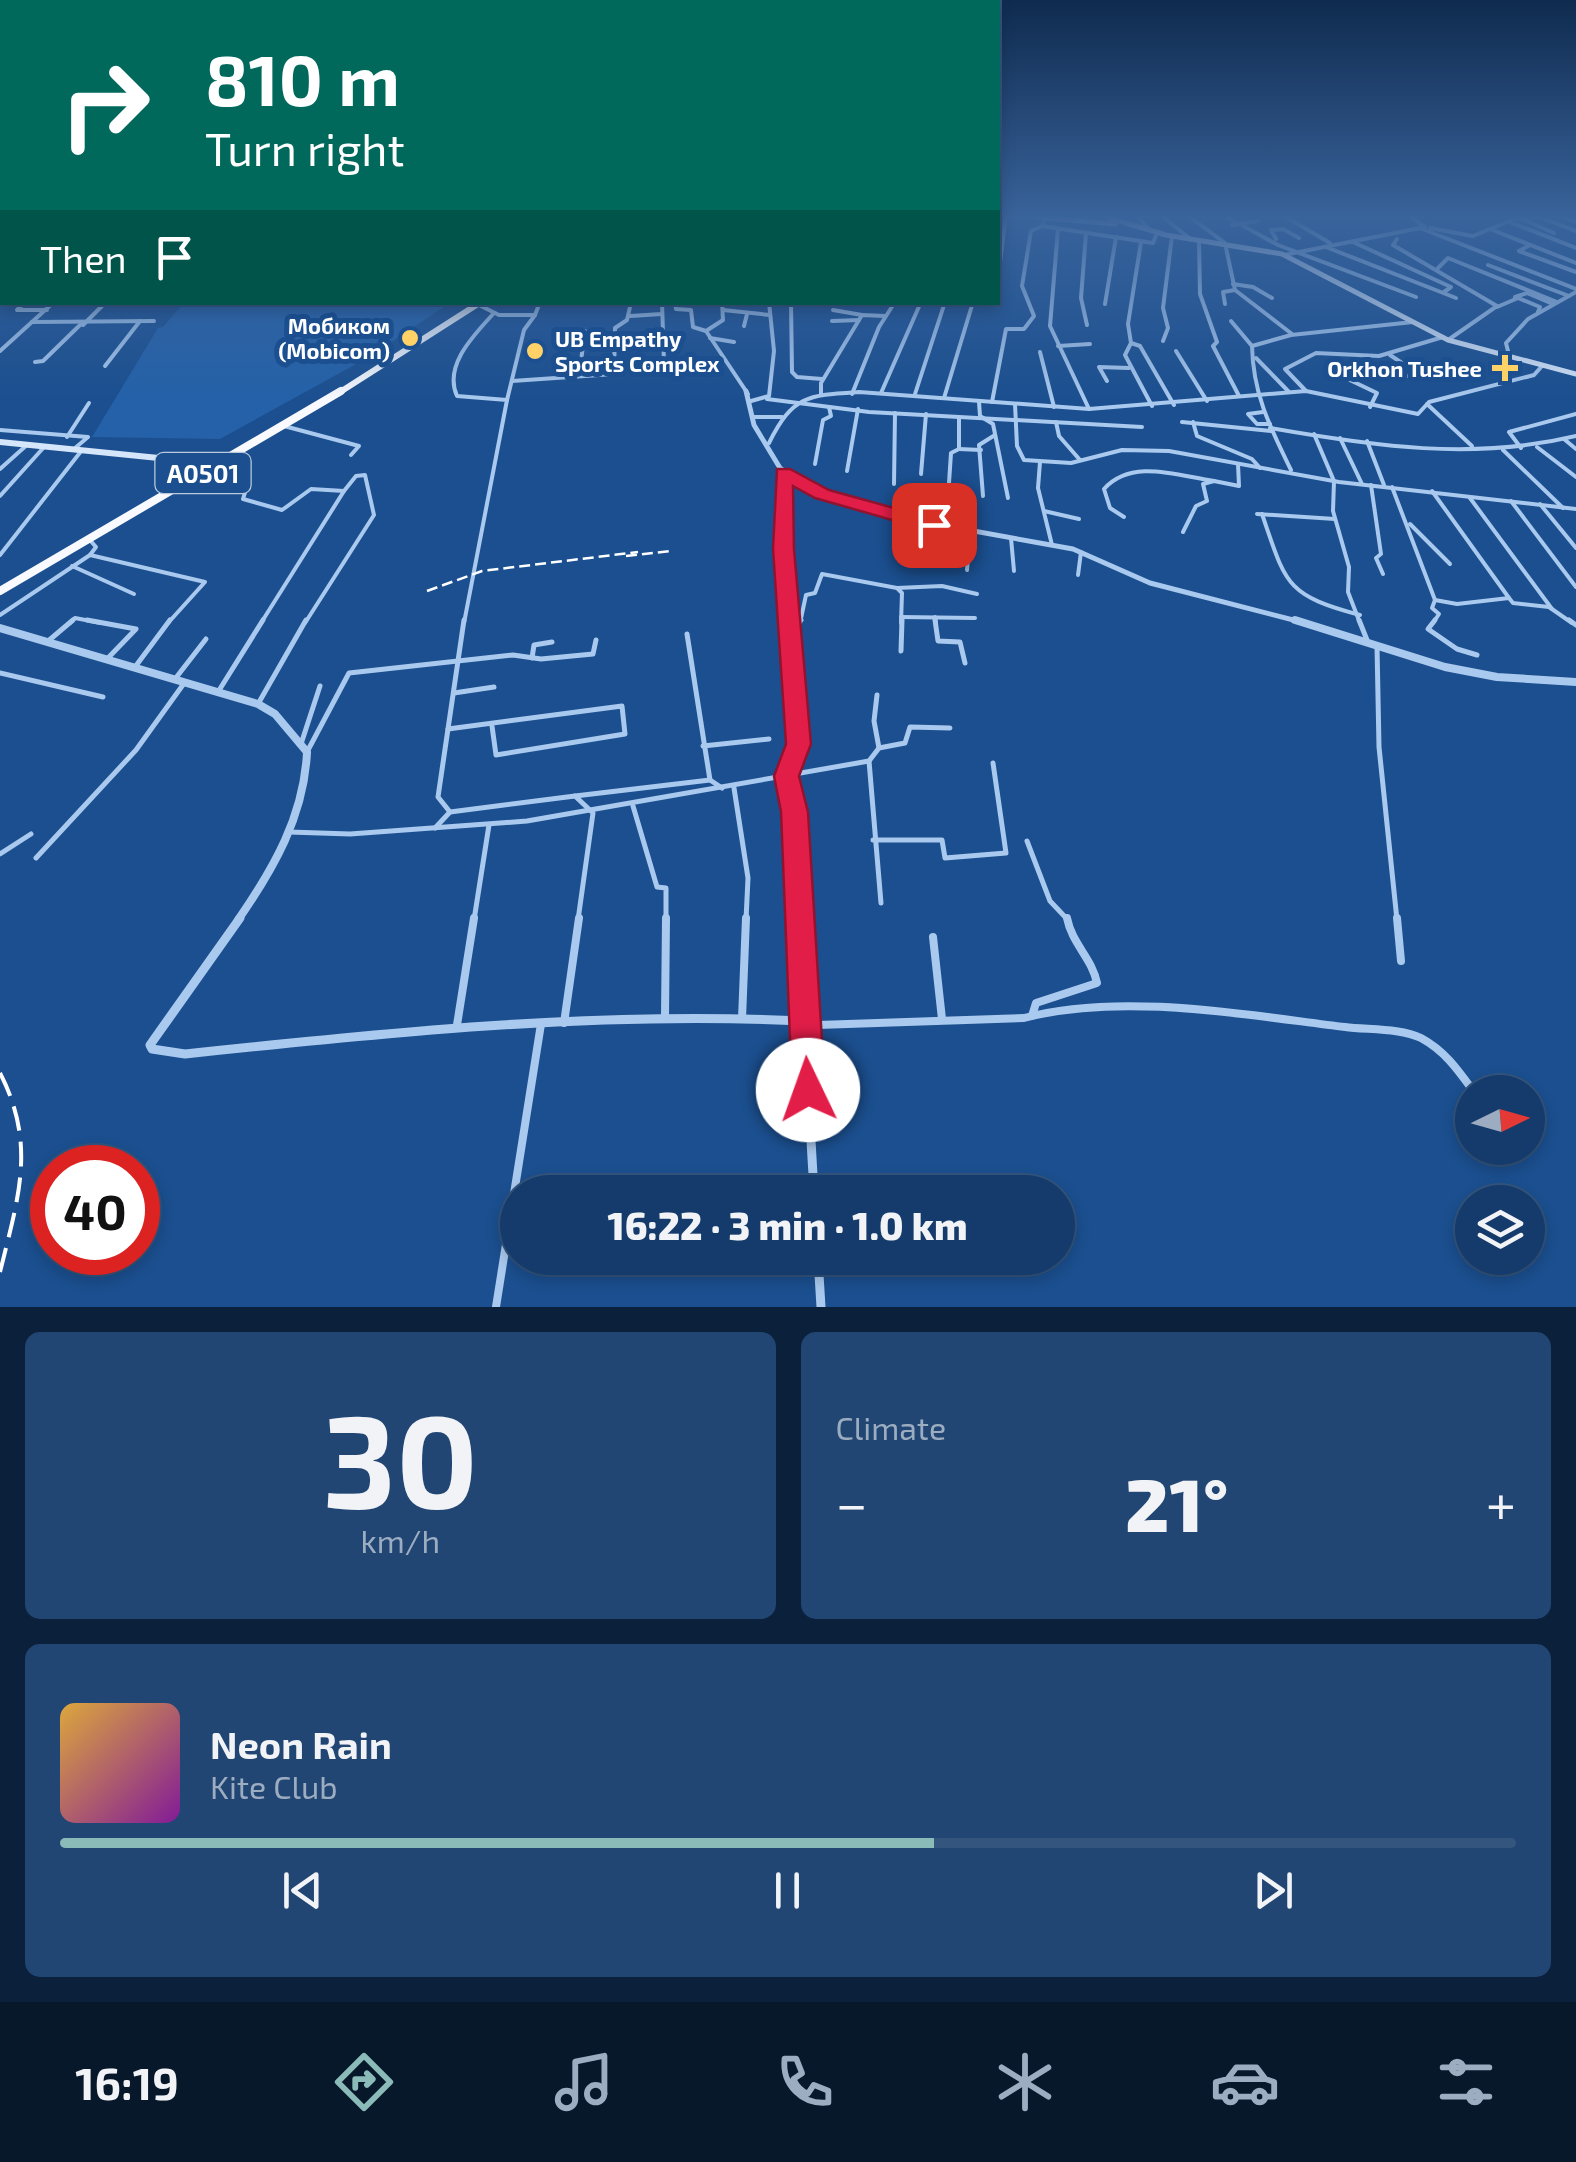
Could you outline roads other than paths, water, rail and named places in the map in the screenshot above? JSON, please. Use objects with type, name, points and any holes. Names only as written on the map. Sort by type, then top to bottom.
[{"type":"highway","name":"A0501","points":[[0,591],[284,426],[478,306]]},
{"type":"main road","points":[[1328,278],[1446,339],[1576,374]]},
{"type":"main road","points":[[0,442],[218,464]]},
{"type":"street","points":[[1022,278],[1034,316]]},
{"type":"street","points":[[1054,278],[1050,317],[1057,346],[1089,410]]},
{"type":"street","points":[[1083,278],[1081,298],[1088,325]]},
{"type":"street","points":[[1105,304],[1109,278]]},
{"type":"street","points":[[1136,278],[1128,324],[1132,343],[1125,352],[1129,368],[1152,406]]},
{"type":"street","points":[[1163,341],[1168,328],[1163,308],[1167,278]]},
{"type":"street","points":[[1199,278],[1200,294],[1217,342],[1213,346],[1238,396]]},
{"type":"street","points":[[1232,278],[1234,287],[1292,334]]},
{"type":"street","points":[[1368,278],[1416,297]]},
{"type":"street","points":[[1404,278],[1456,298]]},
{"type":"street","points":[[1431,278],[1451,287],[1442,293]]},
{"type":"street","points":[[1453,278],[1497,307]]},
{"type":"street","points":[[1497,278],[1555,303]]},
{"type":"street","points":[[1522,278],[1570,296]]},
{"type":"street","points":[[1511,358],[1508,338],[1538,312],[1576,291],[1545,278]]},
{"type":"street","points":[[1225,304],[1223,292],[1234,287],[1254,287],[1272,298]]},
{"type":"street","points":[[1538,312],[1540,308],[1514,296],[1527,293],[1555,303]]},
{"type":"street","points":[[1306,392],[1286,369],[1304,356],[1388,354],[1446,339],[1518,298]]},
{"type":"street","points":[[23,305],[17,310],[47,310]]},
{"type":"street","points":[[0,351],[51,305]]},
{"type":"street","points":[[35,362],[43,361],[103,305]]},
{"type":"street","points":[[454,828],[438,793],[456,660],[507,400],[524,330],[539,305]]},
{"type":"street","points":[[512,381],[614,374],[667,361],[662,305]]},
{"type":"street","points":[[675,305],[676,309],[691,310],[692,327],[706,331],[724,361],[734,367],[751,401],[753,417],[784,473],[788,625],[799,744],[786,776],[794,812],[813,1175]]},
{"type":"street","points":[[706,331],[723,320],[722,305]]},
{"type":"street","points":[[767,399],[774,351],[770,305]]},
{"type":"street","points":[[791,305],[792,372],[823,379]]},
{"type":"street","points":[[852,394],[893,305]]},
{"type":"street","points":[[881,393],[920,305]]},
{"type":"street","points":[[915,395],[943,305]]},
{"type":"street","points":[[944,398],[972,305]]},
{"type":"street","points":[[478,306],[494,313],[536,314]]},
{"type":"street","points":[[629,316],[630,307]]},
{"type":"street","points":[[722,310],[770,314]]},
{"type":"street","points":[[833,310],[862,317]]},
{"type":"street","points":[[494,313],[463,347],[452,394],[507,400]]},
{"type":"street","points":[[614,374],[615,328],[629,316],[662,314]]},
{"type":"street","points":[[744,326],[748,314]]},
{"type":"street","points":[[832,321],[885,316]]},
{"type":"street","points":[[1034,316],[1050,317]]},
{"type":"street","points":[[992,402],[1006,329],[1024,329],[1034,316]]},
{"type":"street","points":[[822,394],[823,379],[862,317]]},
{"type":"street","points":[[106,366],[140,321]]},
{"type":"street","points":[[32,322],[82,325],[154,321]]},
{"type":"street","points":[[1230,321],[1252,346],[1257,394],[1294,472]]},
{"type":"street","points":[[1252,346],[1292,334],[1390,329],[1413,322]]},
{"type":"street","points":[[579,376],[585,331]]},
{"type":"street","points":[[710,338],[734,342]]},
{"type":"street","points":[[1132,343],[1140,346],[1174,405]]},
{"type":"street","points":[[1057,346],[1090,344]]},
{"type":"street","points":[[1176,350],[1207,401]]},
{"type":"street","points":[[1040,352],[1054,408]]},
{"type":"street","points":[[1388,354],[1420,375],[1408,376]]},
{"type":"street","points":[[1255,357],[1289,392]]},
{"type":"street","points":[[768,443],[782,417],[798,402],[822,394],[915,395],[1089,410],[1306,392],[1418,414],[1426,404],[1464,390],[1532,375],[1542,366]]},
{"type":"street","points":[[1107,381],[1099,367],[1129,368]]},
{"type":"street","points":[[1334,372],[1377,393],[1370,406]]},
{"type":"street","points":[[921,474],[924,396]]},
{"type":"street","points":[[751,401],[767,399],[895,413],[1056,422],[1075,427],[1142,427]]},
{"type":"street","points":[[979,402],[980,416]]},
{"type":"street","points":[[68,437],[89,403]]},
{"type":"street","points":[[1015,404],[1021,459],[1080,460],[1141,450],[1334,481],[1576,509]]},
{"type":"street","points":[[1426,404],[1474,448]]},
{"type":"street","points":[[815,464],[823,420],[831,416],[829,407]]},
{"type":"street","points":[[847,471],[858,409]]},
{"type":"street","points":[[1263,412],[1248,414],[1254,423],[1270,428]]},
{"type":"street","points":[[894,484],[895,413]]},
{"type":"street","points":[[1521,448],[1509,432],[1576,414]]},
{"type":"street","points":[[980,416],[994,424],[1008,498]]},
{"type":"street","points":[[753,417],[782,417]]},
{"type":"street","points":[[930,499],[940,502],[948,498],[949,462],[958,449],[959,417]]},
{"type":"street","points":[[1056,422],[1060,436],[1080,460]]},
{"type":"street","points":[[1182,422],[1474,448],[1537,447],[1576,436]]},
{"type":"street","points":[[1193,422],[1197,436],[1252,459],[1260,468]]},
{"type":"street","points":[[284,426],[359,446],[351,455]]},
{"type":"street","points":[[0,430],[88,437],[0,555]]},
{"type":"street","points":[[1314,434],[1334,481],[1335,519],[1349,567],[1350,599],[1360,614],[1367,640]]},
{"type":"street","points":[[983,496],[980,444],[995,435]]},
{"type":"street","points":[[1340,438],[1362,484]]},
{"type":"street","points":[[1564,439],[1576,449]]},
{"type":"street","points":[[1504,448],[1516,440]]},
{"type":"street","points":[[1367,441],[1434,588],[1432,608],[1439,614],[1428,629],[1457,649],[1477,656]]},
{"type":"street","points":[[0,469],[28,444]]},
{"type":"street","points":[[0,496],[45,446]]},
{"type":"street","points":[[1537,447],[1576,477]]},
{"type":"street","points":[[1504,448],[1563,508]]},
{"type":"street","points":[[958,449],[980,450]]},
{"type":"street","points":[[1040,462],[1038,481],[1052,545]]},
{"type":"street","points":[[1124,517],[1110,508],[1104,489],[1121,475],[1151,471],[1239,486],[1238,464]]},
{"type":"street","points":[[784,473],[822,494],[934,525],[1081,552],[1144,581],[1367,640],[1477,674],[1576,682]]},
{"type":"street","points":[[186,483],[196,485],[226,474],[248,483],[243,498],[282,510],[311,489],[344,490]]},
{"type":"street","points":[[218,692],[344,490],[356,476],[365,475],[374,516],[294,639],[258,704]]},
{"type":"street","points":[[1183,532],[1196,506],[1207,501],[1203,484],[1214,481]]},
{"type":"street","points":[[1371,485],[1381,554],[1376,558],[1384,574]]},
{"type":"street","points":[[1432,491],[1509,598]]},
{"type":"street","points":[[1468,496],[1552,609]]},
{"type":"street","points":[[1511,500],[1576,587]]},
{"type":"street","points":[[1540,504],[1576,548]]},
{"type":"street","points":[[1044,511],[1080,520]]},
{"type":"street","points":[[1335,519],[1260,514],[1274,557],[1291,591],[1302,600],[1360,614]]},
{"type":"street","points":[[1407,523],[1420,530],[1450,564]]},
{"type":"street","points":[[925,554],[934,525]]},
{"type":"street","points":[[966,570],[970,532]]},
{"type":"street","points":[[1012,538],[1014,571]]},
{"type":"street","points":[[0,615],[90,555],[96,548],[89,539]]},
{"type":"street","points":[[1078,575],[1081,552]]},
{"type":"street","points":[[90,555],[205,582],[181,606],[135,667]]},
{"type":"street","points":[[72,566],[101,575],[134,594]]},
{"type":"street","points":[[788,625],[800,622],[806,595],[815,593],[822,574],[897,588],[922,584],[977,594]]},
{"type":"street","points":[[897,588],[902,593],[901,651]]},
{"type":"street","points":[[1435,600],[1464,604],[1509,598],[1552,609],[1576,625]]},
{"type":"street","points":[[902,617],[975,618]]},
{"type":"street","points":[[935,617],[938,641],[960,642],[965,663]]},
{"type":"street","points":[[47,642],[75,618],[136,629],[107,660]]},
{"type":"street","points":[[0,628],[258,704],[275,714],[304,748]]},
{"type":"street","points":[[686,634],[710,780]]},
{"type":"street","points":[[36,858],[136,750],[206,639]]},
{"type":"street","points":[[304,748],[346,674],[513,654],[532,658],[593,654],[596,640]]},
{"type":"street","points":[[532,658],[534,644],[552,642]]},
{"type":"street","points":[[1377,643],[1379,747],[1401,961]]},
{"type":"street","points":[[0,674],[103,697]]},
{"type":"street","points":[[320,686],[304,748],[306,781],[289,832],[270,872],[150,1045],[164,1054],[458,1025],[665,1016],[804,1021],[818,1026],[1032,1016],[1117,1006],[1403,1033],[1435,1045],[1465,1075]]},
{"type":"street","points":[[454,693],[494,687]]},
{"type":"street","points":[[877,695],[874,720],[879,748]]},
{"type":"street","points":[[448,728],[492,726],[622,706],[625,720],[624,734],[496,755],[492,726]]},
{"type":"street","points":[[881,903],[872,840],[870,761],[879,748],[905,742],[910,727],[950,728]]},
{"type":"street","points":[[703,746],[768,739]]},
{"type":"street","points":[[289,832],[312,835],[489,826],[594,813],[870,761]]},
{"type":"street","points":[[872,840],[942,840],[945,858],[1006,854],[992,763]]},
{"type":"street","points":[[434,830],[448,815],[575,796],[710,780],[724,790]]},
{"type":"street","points":[[734,788],[748,878],[742,1018]]},
{"type":"street","points":[[575,796],[594,813]]},
{"type":"street","points":[[632,806],[656,888],[666,888],[665,1016]]},
{"type":"street","points":[[564,1023],[594,813]]},
{"type":"street","points":[[458,1025],[489,826]]},
{"type":"street","points":[[0,854],[31,834]]},
{"type":"street","points":[[1027,841],[1050,900],[1068,916],[1071,937],[1097,975],[1097,983],[1083,992],[1036,1004],[1032,1016]]},
{"type":"street","points":[[933,938],[942,1020]]},
{"type":"street","points":[[496,1307],[542,1024]]},
{"type":"street","points":[[819,1275],[821,1307]]},
{"type":"railway","points":[[626,556],[671,551]]},
{"type":"railway","points":[[427,591],[482,571],[638,552]]},
{"type":"railway","points":[[0,1073],[11,1099],[21,1148],[18,1196],[0,1272]]},
{"type":"place","name":"Мобиком (Mobicom)","points":[[410,338]]},
{"type":"place","name":"UB Empathy Sports Complex","points":[[535,351]]},
{"type":"place","name":"Orkhon Tushee","points":[[1505,368]]}]
